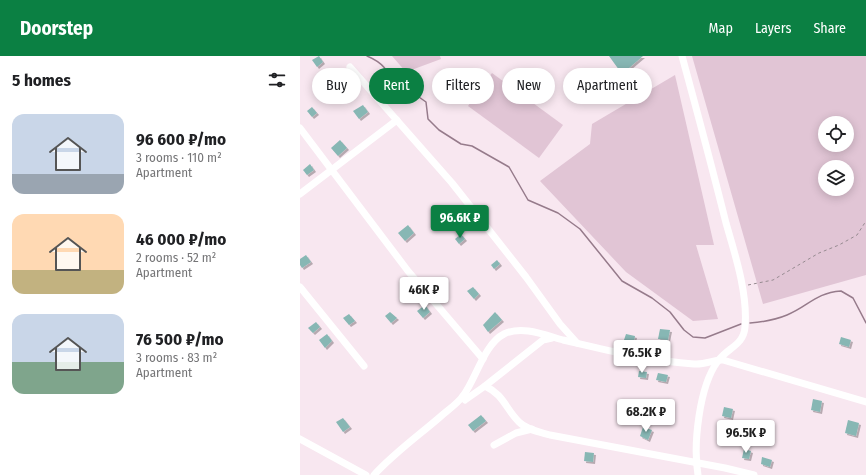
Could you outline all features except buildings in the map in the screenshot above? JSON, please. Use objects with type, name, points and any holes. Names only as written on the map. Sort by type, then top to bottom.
[{"type":"street","points":[[374,475],[463,396],[493,343],[505,333],[519,330],[673,362],[710,364],[718,360],[740,341],[744,334],[745,314],[741,286],[724,212],[682,56]]},
{"type":"street","points":[[350,67],[452,183],[526,277],[560,324],[578,343]]},
{"type":"street","points":[[300,194],[397,120]]},
{"type":"street","points":[[300,128],[408,271],[483,359]]},
{"type":"street","points":[[300,287],[364,366]]},
{"type":"street","points":[[463,396],[465,400],[543,340],[554,338]]},
{"type":"street","points":[[718,360],[866,402]]},
{"type":"street","points":[[698,475],[696,462],[696,437],[703,396],[713,368],[718,360]]},
{"type":"street","points":[[485,386],[502,398],[519,422],[532,429],[557,436],[696,462],[754,475]]},
{"type":"street","points":[[494,445],[516,433],[532,429]]},
{"type":"street","points":[[300,439],[366,475]]},
{"type":"path","points":[[741,286],[773,280],[819,253],[839,246],[857,235],[866,221]]},
{"type":"shaded area","points":[[392,56],[440,56],[441,59],[417,68],[402,68]]},
{"type":"shaded area","points":[[692,56],[866,56],[866,275],[763,304]]},
{"type":"shaded area","points":[[494,74],[502,80],[502,104],[534,104],[563,125],[539,158],[468,106],[469,104],[494,104]]},
{"type":"shaded area","points":[[675,75],[714,245],[696,245],[718,319],[693,321],[626,272],[540,181],[590,144],[592,124],[626,104],[652,104],[652,89]]},
{"type":"waterway","points":[[367,56],[381,64],[394,86],[409,90],[426,102],[428,119],[439,130],[461,144],[472,146],[509,167],[528,200],[558,213],[580,229],[622,281],[652,298],[670,312],[684,330],[693,337],[705,338],[741,324]]},
{"type":"waterway","points":[[750,323],[782,317],[818,297],[832,292],[841,291],[853,298],[866,323]]}]
